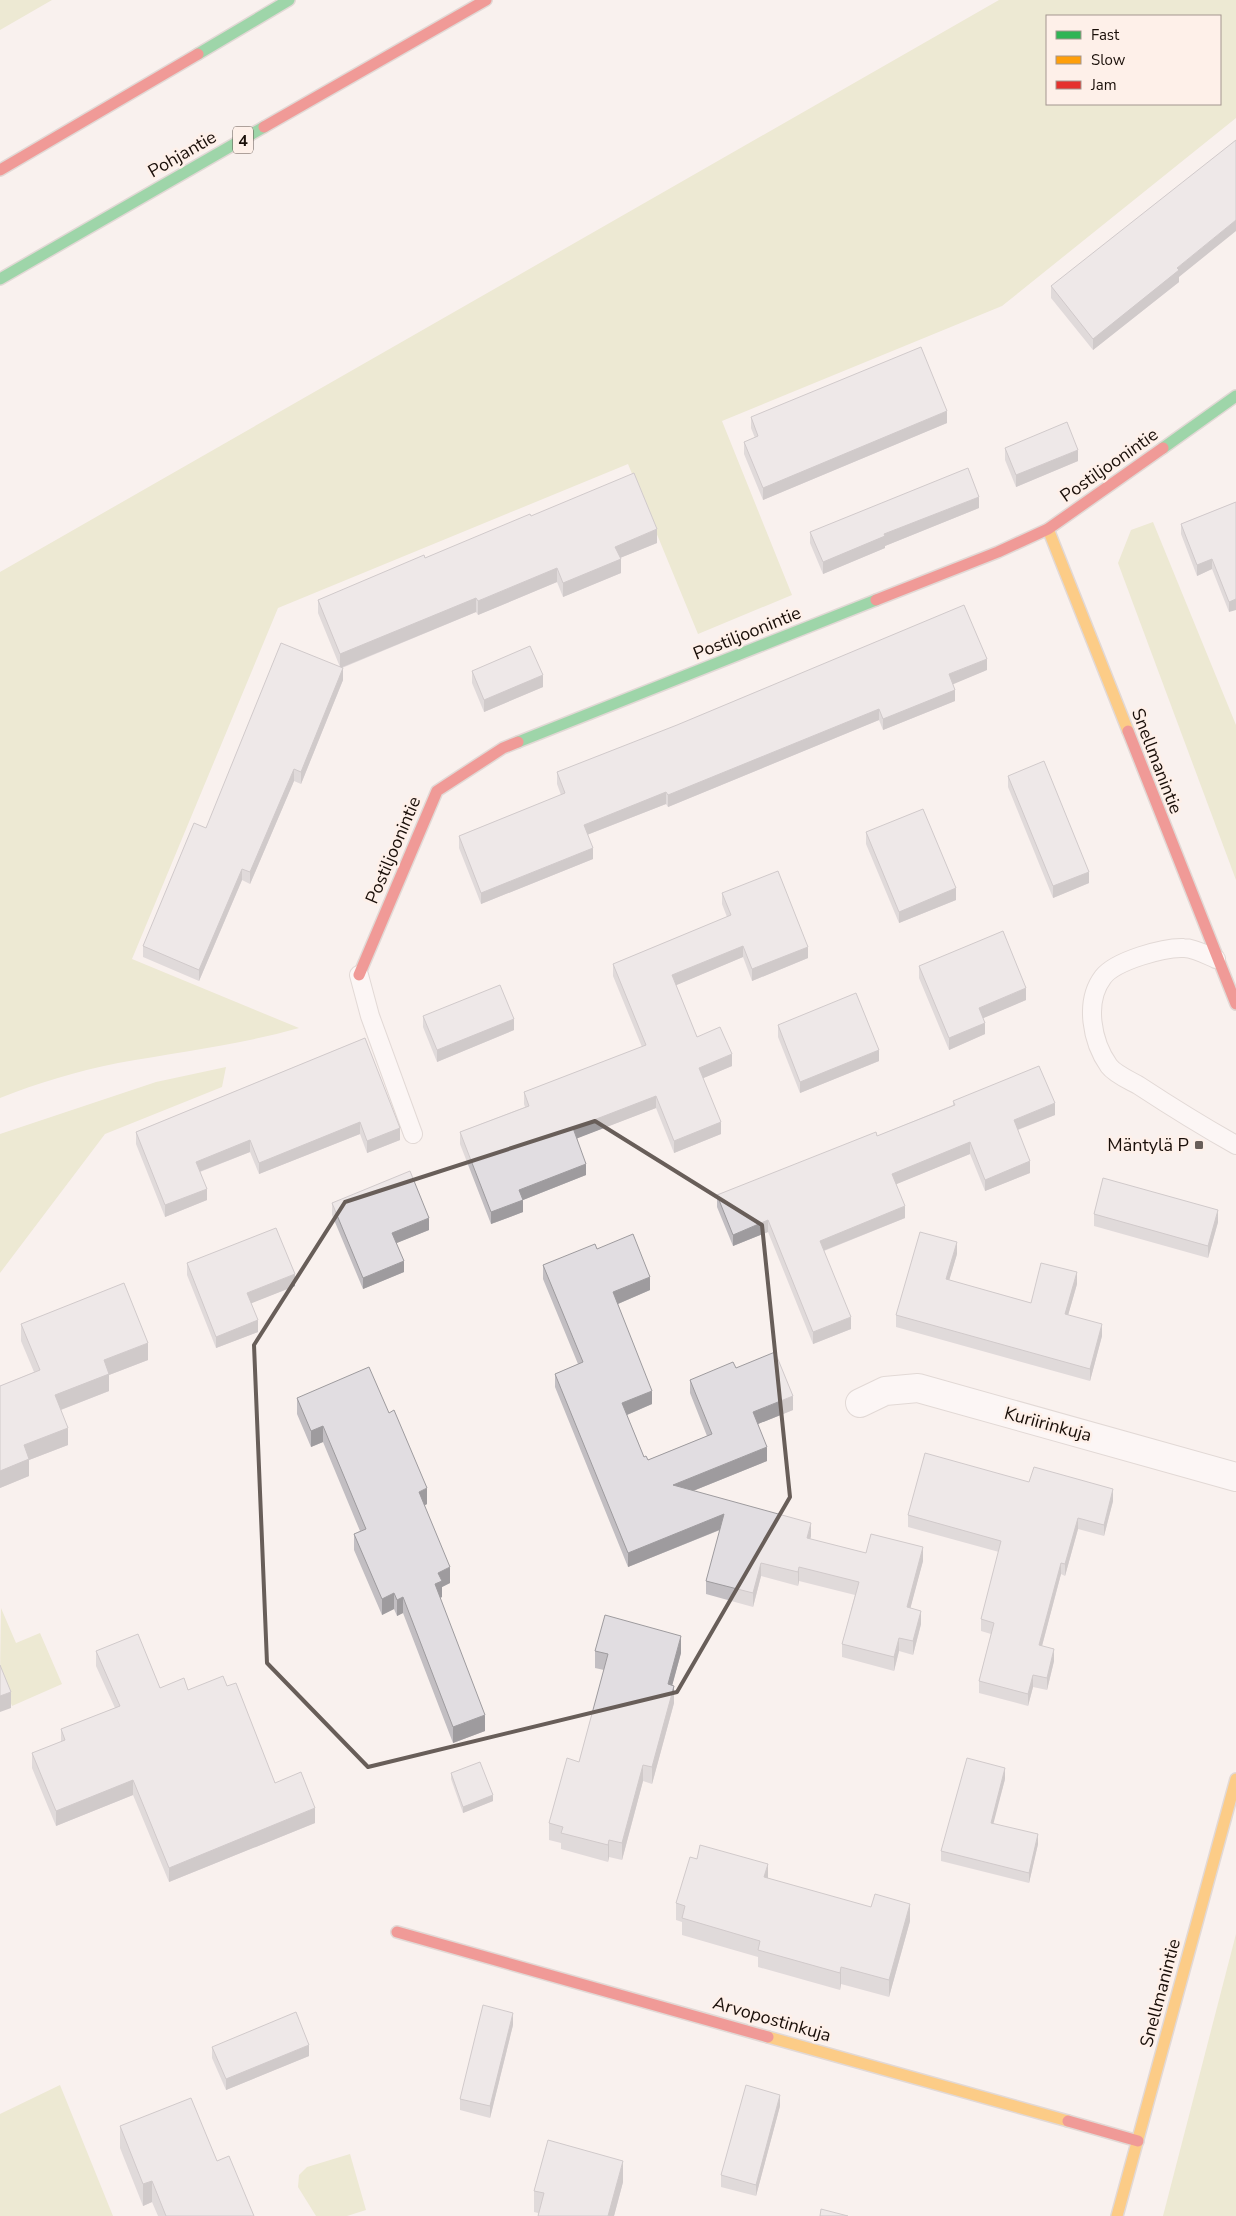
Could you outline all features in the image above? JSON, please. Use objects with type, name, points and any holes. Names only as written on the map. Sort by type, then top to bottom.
[{"type":"main road","points":[[0,170],[289,0]]},
{"type":"main road","name":"Pohjantie","points":[[0,279],[486,0]]},
{"type":"main road","points":[[0,163],[40,148]]},
{"type":"main road","name":"Postiljoonintie","points":[[359,975],[437,791],[445,785],[503,748],[998,552],[1048,529],[1236,396]]},
{"type":"main road","name":"Snellmanintie","points":[[1048,529],[1216,959],[1236,1004]]},
{"type":"main road","name":"Snellmanintie","points":[[1117,2216],[1235,1789]]},
{"type":"main road","name":"Arvopostinkuja","points":[[397,1932],[1138,2141]]},
{"type":"street","name":"Kuriirinkuja","points":[[860,1404],[885,1391],[918,1388],[1236,1477]]},
{"type":"lane","points":[[1216,959],[1185,948],[1158,950],[1128,960],[1103,976],[1092,1002],[1093,1019],[1099,1048],[1111,1068],[1206,1129],[1236,1145]]},
{"type":"lane","points":[[359,975],[370,1016],[413,1134]]},
{"type":"highlighted area","points":[[595,1121],[762,1225],[790,1497],[677,1692],[368,1767],[267,1663],[254,1345],[345,1202]]},
{"type":"green space","points":[[0,0],[52,0],[0,30]]},
{"type":"green space","points":[[999,0],[1236,0],[1236,118],[1002,306],[722,421],[792,595],[698,634],[628,464],[278,608],[132,959],[299,1028],[231,1044],[103,1066],[29,1087],[0,1098],[0,572]]},
{"type":"green space","points":[[1153,522],[1236,725],[1236,880],[1118,563],[1131,530]]},
{"type":"green space","points":[[226,1067],[222,1087],[105,1134],[0,1273],[0,1134],[156,1082]]},
{"type":"green space","points":[[1,1608],[16,1643],[40,1633],[62,1684],[12,1706],[0,1677]]},
{"type":"green space","points":[[1236,1934],[1236,2216],[1163,2216]]},
{"type":"green space","points":[[60,2085],[113,2216],[0,2216],[0,2114]]},
{"type":"green space","points":[[350,2154],[366,2210],[347,2216],[316,2216],[298,2187],[299,2175],[307,2167]]},
{"type":"building","points":[[1236,140],[1236,220],[1177,268],[1179,270],[1093,339],[1051,286]]},
{"type":"building","points":[[921,347],[947,411],[763,488],[744,442],[758,436],[751,417]]},
{"type":"building","points":[[1067,422],[1078,450],[1016,475],[1005,448]]},
{"type":"building","points":[[968,468],[979,497],[884,534],[885,536],[823,562],[810,532]]},
{"type":"building","points":[[634,473],[657,529],[615,547],[621,559],[563,583],[557,568],[478,601],[476,598],[340,654],[318,600],[424,555],[425,558]]},
{"type":"building","points":[[1236,502],[1236,599],[1229,602],[1212,559],[1197,565],[1181,524]]},
{"type":"building","points":[[964,605],[987,659],[949,674],[955,690],[883,719],[879,709],[668,795],[666,792],[584,825],[593,848],[481,893],[459,836],[565,793],[557,772],[677,725]]},
{"type":"building","points":[[281,643],[343,668],[301,772],[294,769],[250,872],[242,869],[199,970],[143,946],[194,823],[206,828]]},
{"type":"building","points":[[530,646],[543,675],[484,700],[472,671]]},
{"type":"building","points":[[1044,761],[1089,872],[1053,886],[1008,776]]},
{"type":"building","points":[[923,809],[956,888],[899,912],[866,832]]},
{"type":"building","points":[[778,871],[808,947],[752,969],[743,946],[672,975],[697,1037],[720,1027],[732,1054],[699,1068],[721,1122],[674,1141],[656,1096],[573,1128],[586,1164],[519,1190],[523,1200],[491,1212],[460,1132],[529,1106],[524,1092],[646,1045],[613,964],[731,915],[722,893]]},
{"type":"building","points":[[1003,931],[1026,988],[979,1008],[985,1023],[949,1038],[919,966]]},
{"type":"building","points":[[500,985],[514,1019],[437,1050],[423,1016]]},
{"type":"building","points":[[856,993],[879,1050],[800,1082],[778,1025]]},
{"type":"building","points":[[365,1038],[400,1128],[367,1141],[360,1122],[259,1163],[250,1140],[196,1162],[207,1189],[165,1205],[136,1132]]},
{"type":"building","points":[[1039,1066],[1055,1103],[1014,1120],[1030,1161],[985,1180],[970,1142],[892,1174],[905,1206],[820,1241],[851,1317],[813,1332],[768,1220],[733,1235],[717,1195],[876,1132],[877,1136],[955,1105],[953,1101]]},
{"type":"building","points":[[410,1171],[429,1218],[392,1233],[404,1261],[363,1278],[332,1203]]},
{"type":"building","points":[[1103,1178],[1218,1210],[1208,1246],[1094,1214]]},
{"type":"building","points":[[276,1228],[295,1274],[247,1293],[258,1320],[216,1337],[187,1263]]},
{"type":"building","points":[[920,1232],[957,1242],[946,1279],[1031,1303],[1041,1263],[1077,1272],[1065,1314],[1102,1324],[1090,1369],[896,1315]]},
{"type":"building","points":[[633,1234],[650,1277],[613,1292],[652,1391],[622,1403],[644,1457],[646,1456],[648,1460],[712,1434],[690,1380],[733,1362],[736,1368],[775,1352],[793,1396],[753,1412],[767,1447],[673,1485],[811,1523],[807,1538],[866,1553],[871,1534],[923,1547],[907,1607],[921,1611],[913,1641],[899,1638],[894,1657],[842,1644],[859,1582],[799,1567],[798,1572],[761,1563],[753,1593],[706,1581],[724,1514],[628,1553],[555,1374],[583,1362],[543,1265],[595,1244],[597,1249]]},
{"type":"building","points":[[124,1283],[148,1343],[104,1360],[109,1374],[55,1395],[68,1428],[24,1445],[29,1459],[0,1471],[0,1386],[40,1370],[21,1324]]},
{"type":"building","points":[[369,1367],[389,1413],[394,1410],[427,1488],[419,1492],[450,1567],[438,1573],[442,1581],[435,1584],[485,1715],[453,1727],[403,1597],[397,1600],[394,1593],[382,1599],[354,1534],[366,1529],[323,1426],[311,1431],[297,1398]]},
{"type":"building","points":[[925,1453],[1029,1482],[1034,1467],[1113,1489],[1104,1525],[1078,1518],[1065,1564],[1061,1563],[1039,1645],[1054,1649],[1047,1678],[1033,1675],[1028,1694],[979,1681],[994,1623],[981,1619],[1001,1541],[908,1515]]},
{"type":"building","points":[[605,1615],[681,1636],[668,1684],[674,1686],[652,1767],[643,1765],[622,1843],[609,1840],[608,1845],[561,1833],[563,1827],[549,1823],[567,1758],[579,1762],[608,1654],[595,1651]]},
{"type":"building","points":[[138,1634],[160,1688],[184,1678],[188,1690],[223,1676],[227,1686],[236,1683],[275,1783],[301,1772],[315,1808],[169,1868],[133,1780],[56,1811],[32,1753],[65,1740],[61,1729],[120,1706],[96,1651]]},
{"type":"building","points":[[0,1665],[11,1692],[0,1696]]},
{"type":"building","points":[[967,1758],[1005,1768],[991,1823],[1038,1834],[1029,1873],[941,1851]]},
{"type":"building","points":[[480,1762],[493,1795],[463,1807],[451,1773]]},
{"type":"building","points":[[700,1845],[768,1864],[764,1877],[871,1907],[875,1894],[910,1904],[889,1980],[841,1967],[840,1973],[758,1950],[760,1941],[682,1918],[685,1906],[676,1903],[690,1857],[697,1859]]},
{"type":"building","points":[[483,2005],[513,2013],[490,2106],[460,2099]]},
{"type":"building","points":[[296,2012],[309,2045],[226,2079],[212,2047]]},
{"type":"building","points":[[746,2085],[780,2095],[756,2185],[721,2175]]},
{"type":"building","points":[[191,2098],[217,2161],[229,2156],[254,2216],[166,2216],[152,2181],[143,2184],[120,2126]]},
{"type":"building","points":[[548,2140],[623,2161],[608,2216],[538,2216],[544,2193],[534,2191]]},
{"type":"building","points":[[821,2209],[848,2216],[820,2216]]},
{"type":"traffic: fast","points":[[198,54],[289,0]]},
{"type":"traffic: fast","points":[[0,279],[264,127]]},
{"type":"traffic: fast","points":[[1163,448],[1236,396]]},
{"type":"traffic: fast","points":[[518,742],[876,600]]},
{"type":"traffic: slow","points":[[1048,529],[1128,731]]},
{"type":"traffic: slow","points":[[1117,2216],[1236,1779]]},
{"type":"traffic: slow","points":[[768,2037],[1068,2121]]},
{"type":"traffic: jam","points":[[264,127],[486,0]]},
{"type":"traffic: jam","points":[[0,170],[198,54]]},
{"type":"traffic: jam","points":[[876,600],[998,552],[1048,529],[1163,448]]},
{"type":"traffic: jam","points":[[1128,731],[1236,1004]]},
{"type":"traffic: jam","points":[[359,975],[437,791],[503,748],[518,742]]},
{"type":"traffic: jam","points":[[397,1932],[768,2037]]},
{"type":"traffic: jam","points":[[1068,2121],[1138,2141]]},
{"type":"place","name":"Mäntylä P","points":[[1199,1145]]}]
